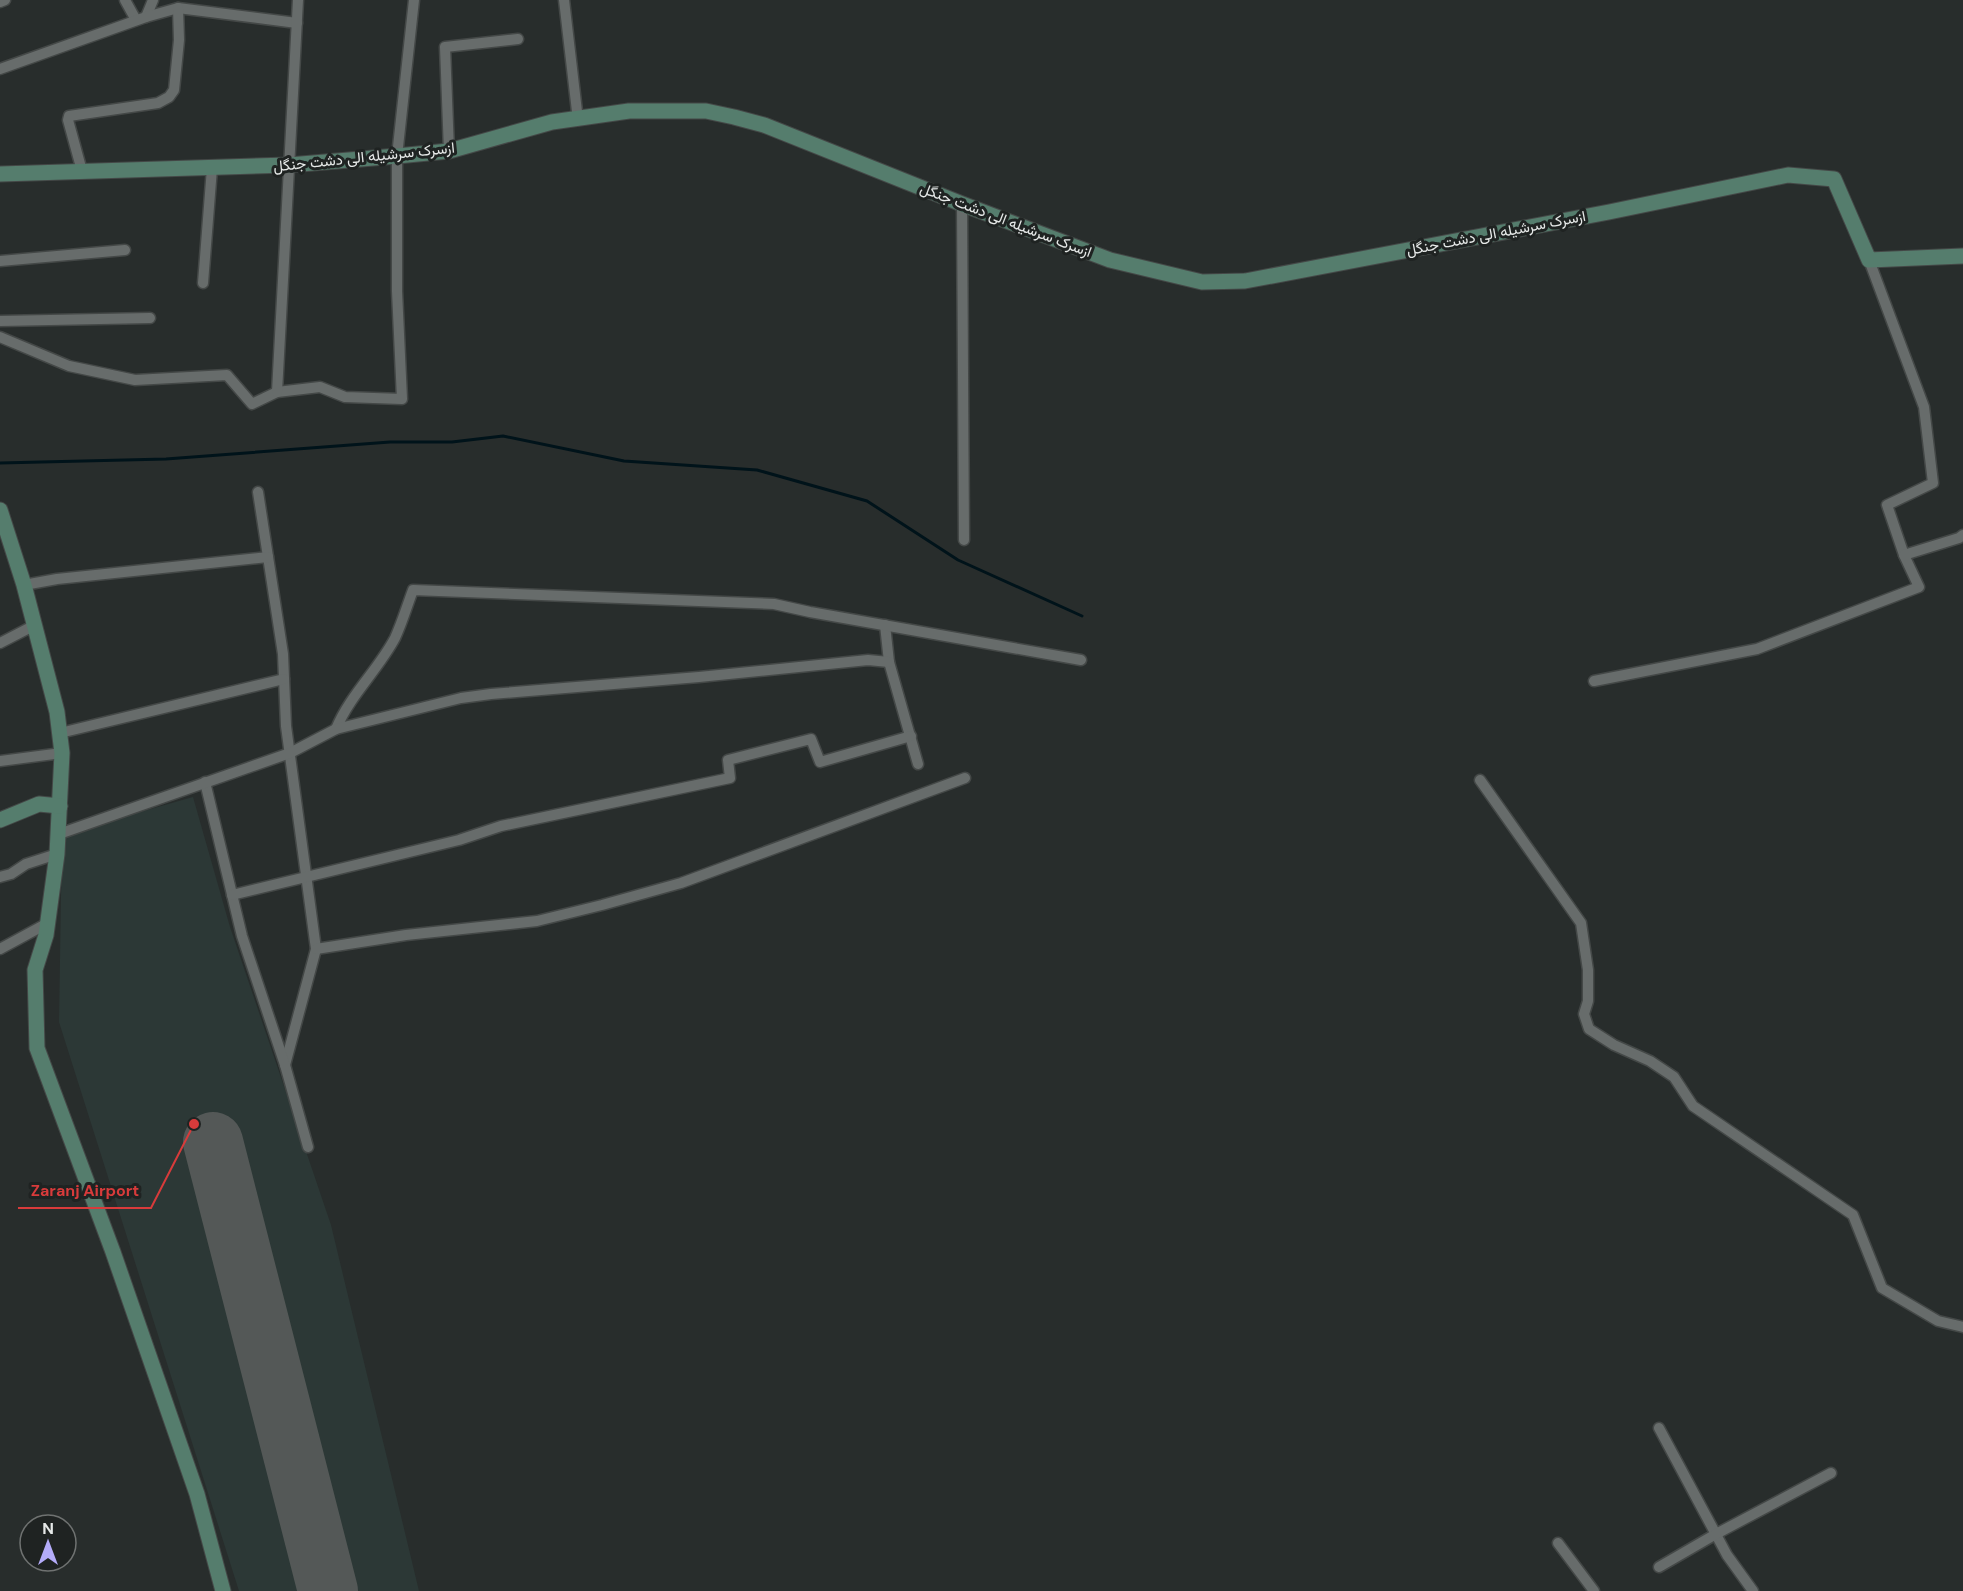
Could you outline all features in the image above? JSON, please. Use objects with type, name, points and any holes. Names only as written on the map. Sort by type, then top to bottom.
[{"type":"street","points":[[0,2],[5,0]]},
{"type":"street","points":[[125,0],[141,18]]},
{"type":"street","points":[[141,18],[153,0]]},
{"type":"street","points":[[278,392],[298,0]]},
{"type":"street","points":[[0,337],[69,366],[135,380],[227,375],[252,404],[278,392],[320,387],[345,397],[402,399],[397,291],[397,156],[414,0]]},
{"type":"street","points":[[564,0],[578,120]]},
{"type":"street","points":[[82,171],[68,120],[69,116],[158,103],[169,97],[174,90],[179,40],[178,8]]},
{"type":"street","points":[[0,69],[141,18],[178,8],[297,23]]},
{"type":"street","points":[[449,151],[446,46],[518,39]]},
{"type":"street","name":"ازسرک سرشیله الی دشت جنگل","points":[[0,174],[289,165],[397,156],[449,151],[552,123],[629,111],[706,111],[764,125],[1110,260],[1202,282],[1245,281],[1609,212],[1788,175],[1834,179],[1869,260]]},
{"type":"street","points":[[203,283],[212,168]]},
{"type":"street","points":[[962,204],[964,540]]},
{"type":"street","points":[[0,261],[125,250]]},
{"type":"street","points":[[1594,681],[1757,649],[1919,587],[1904,555],[1887,505],[1933,483],[1924,407],[1869,260],[1963,256]]},
{"type":"street","points":[[0,321],[150,318]]},
{"type":"street","points":[[258,492],[283,654],[290,753],[316,949],[285,1065]]},
{"type":"street","points":[[0,511],[35,625],[57,712],[62,753],[57,854],[46,935],[35,970],[37,1048],[113,1252],[197,1494],[223,1591]]},
{"type":"street","points":[[1904,555],[1963,535]]},
{"type":"street","points":[[24,585],[57,579],[268,557]]},
{"type":"street","points":[[336,729],[344,711],[395,638],[413,590],[774,604],[1081,660]]},
{"type":"street","points":[[0,643],[35,625]]},
{"type":"street","points":[[885,625],[889,662],[918,764]]},
{"type":"street","points":[[59,834],[290,753],[336,729],[461,698],[868,660],[889,662]]},
{"type":"street","points":[[60,733],[284,679]]},
{"type":"street","points":[[232,895],[459,840],[501,826],[730,778],[728,760],[811,739],[820,762],[911,736]]},
{"type":"street","points":[[0,761],[62,753]]},
{"type":"street","points":[[316,949],[406,935],[537,921],[591,907],[681,883],[965,778]]},
{"type":"street","points":[[1480,780],[1581,924],[1588,970],[1588,1001],[1584,1014],[1589,1029],[1614,1045],[1650,1061],[1674,1077],[1693,1106],[1853,1215],[1882,1288],[1938,1321],[1963,1327]]},
{"type":"street","points":[[205,782],[242,936],[285,1065],[308,1147]]},
{"type":"street","points":[[0,820],[39,804],[60,806]]},
{"type":"street","points":[[0,878],[26,864],[57,854]]},
{"type":"street","points":[[0,949],[48,923]]},
{"type":"street","points":[[1659,1428],[1727,1555],[1753,1591]]},
{"type":"street","points":[[1659,1568],[1716,1534],[1830,1473]]},
{"type":"street","points":[[1558,1543],[1594,1591]]},
{"type":"shaded area","points":[[193,797],[230,927],[331,1225],[419,1591],[239,1591],[59,1022],[62,834]]},
{"type":"waterway","points":[[0,463],[166,459],[390,442],[452,442],[503,436],[624,461],[757,470],[867,501],[958,560],[1082,616]]},
{"type":"runway","points":[[213,1142],[328,1591]]},
{"type":"place","name":"Zaranj Airport","points":[[194,1124]]}]
